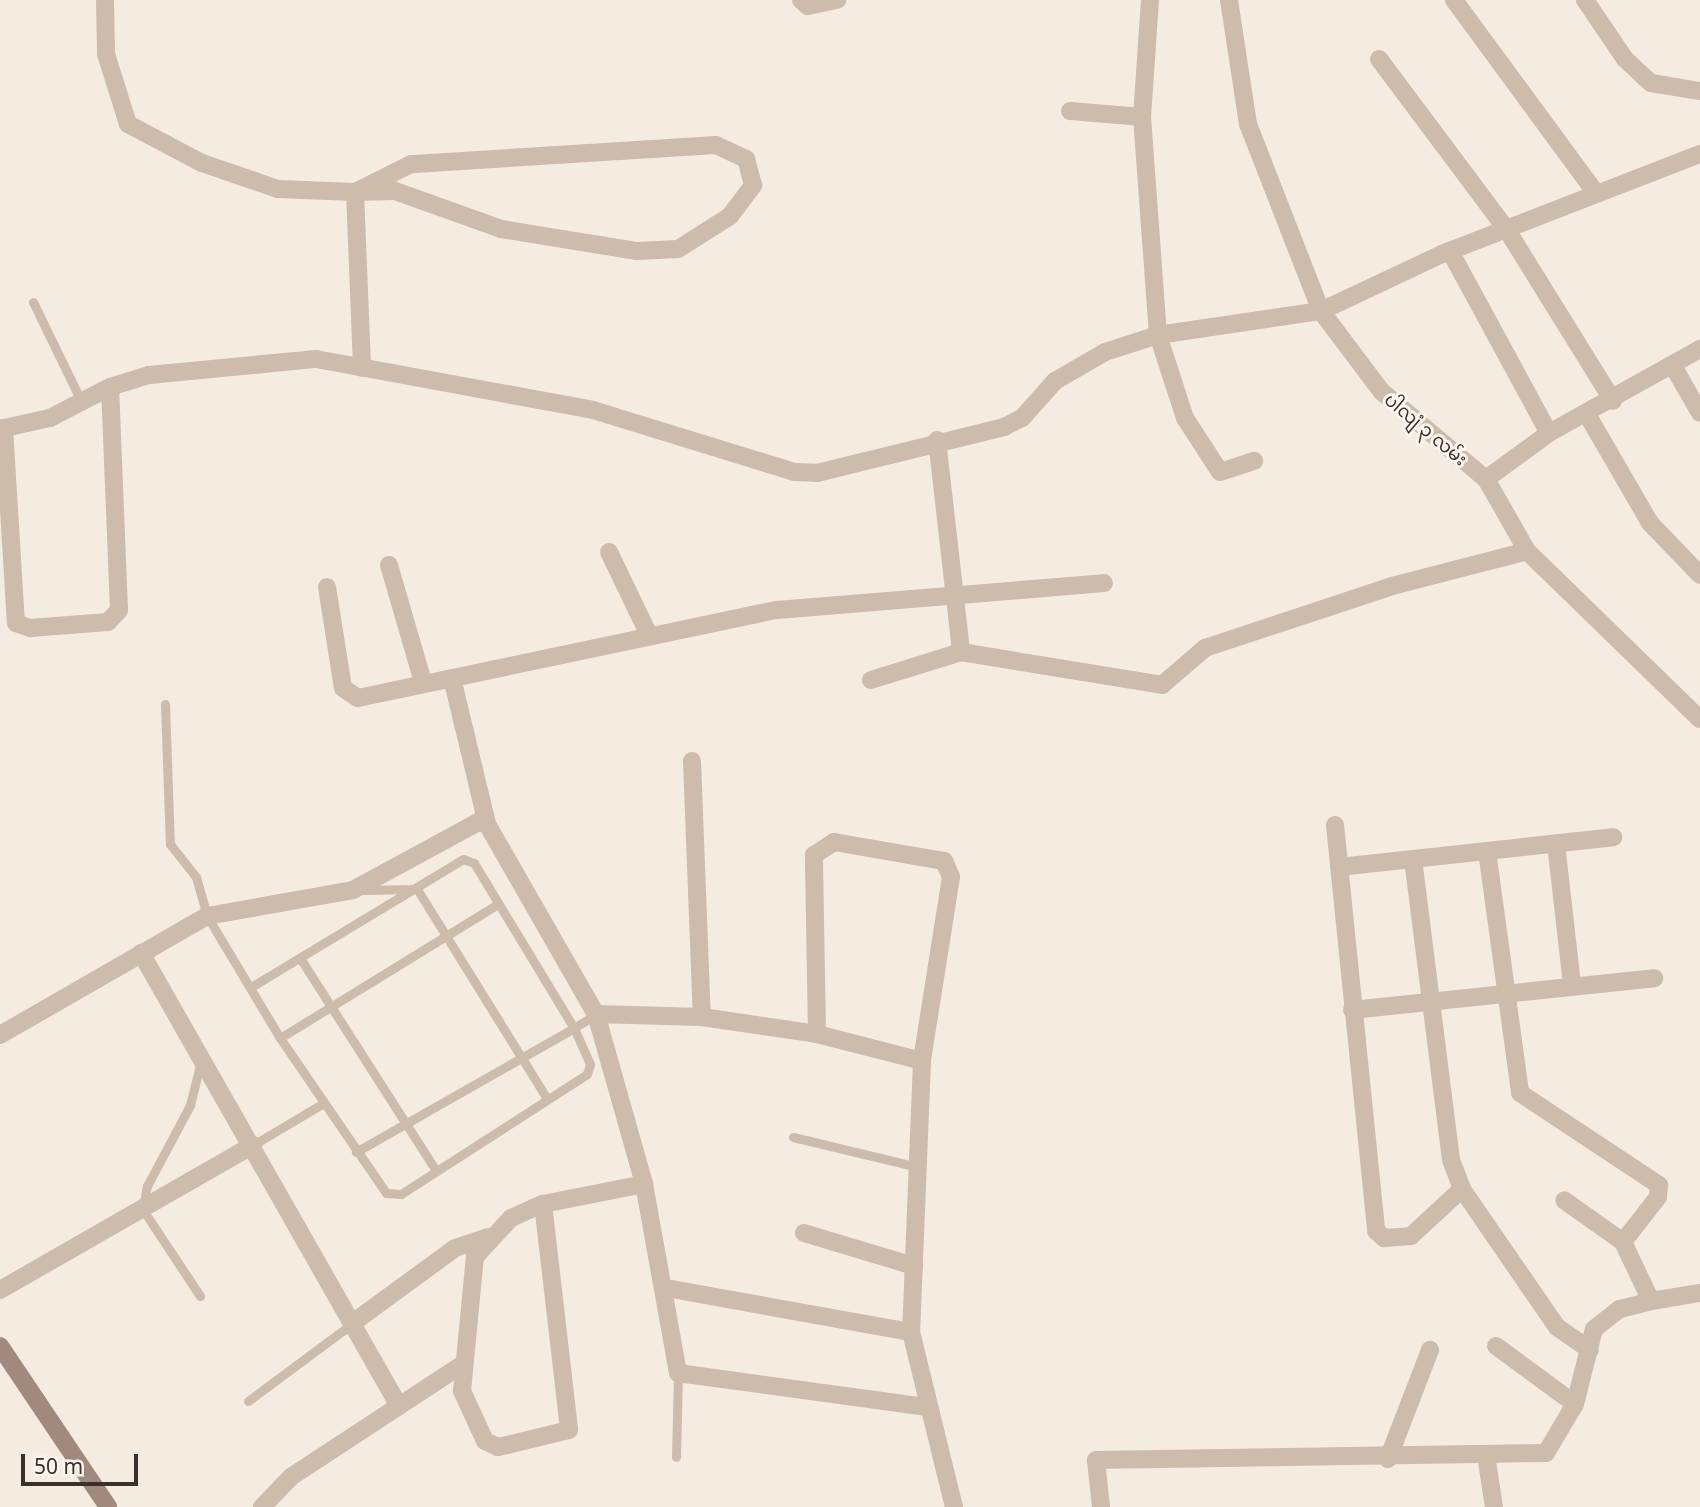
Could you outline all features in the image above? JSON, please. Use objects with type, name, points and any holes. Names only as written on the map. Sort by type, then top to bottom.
[{"type":"main road","points":[[0,1346],[108,1507]]},
{"type":"street","points":[[105,0],[106,54],[128,124],[202,163],[278,188],[355,192],[395,191],[501,229],[637,251],[678,249],[730,216],[753,185],[746,159],[716,145],[411,163],[355,192]]},
{"type":"street","points":[[801,0],[808,5],[837,0]]},
{"type":"street","points":[[1150,0],[1142,117],[1158,335],[1185,418],[1220,472],[1254,461]]},
{"type":"street","name":"ပါလျံ ၃ လမ်း","points":[[1230,0],[1248,124],[1321,311],[1381,391],[1486,479],[1527,551],[1700,719]]},
{"type":"street","points":[[1454,0],[1596,193]]},
{"type":"street","points":[[1585,0],[1625,59],[1651,83],[1700,91]]},
{"type":"street","points":[[1379,59],[1507,230],[1614,401]]},
{"type":"street","points":[[1070,111],[1142,117]]},
{"type":"street","points":[[110,387],[119,610],[108,622],[30,628],[16,623],[2,428],[82,403],[110,387],[216,365],[316,359],[593,410],[805,474],[937,440],[1004,427],[1077,365],[1158,335],[1321,311],[1450,251],[1700,154]]},
{"type":"street","points":[[355,192],[362,368]]},
{"type":"street","points":[[1450,251],[1549,433]]},
{"type":"street","points":[[1486,479],[1549,433],[1588,416],[1700,349]]},
{"type":"street","points":[[1673,366],[1700,413]]},
{"type":"street","points":[[1588,416],[1650,523],[1700,575]]},
{"type":"street","points":[[937,440],[952,594],[961,652]]},
{"type":"street","points":[[871,680],[961,652],[1162,685],[1205,648],[1392,586],[1527,551]]},
{"type":"street","points":[[609,552],[648,633]]},
{"type":"street","points":[[389,565],[423,682]]},
{"type":"street","points":[[327,587],[343,688],[358,698],[648,633],[777,610],[1104,583]]},
{"type":"street","points":[[452,678],[487,824],[597,1014],[644,1184],[666,1288],[678,1373],[926,1406]]},
{"type":"street","points":[[692,761],[702,1017]]},
{"type":"street","points":[[0,1035],[208,916],[353,890],[478,822],[487,824]]},
{"type":"street","points":[[1335,825],[1376,1231],[1384,1238],[1411,1236],[1462,1189]]},
{"type":"street","points":[[1339,867],[1613,837]]},
{"type":"street","points":[[817,1034],[814,855],[834,842],[944,861],[951,877],[922,1060],[911,1332],[926,1406],[954,1507]]},
{"type":"street","points":[[1556,844],[1572,985]]},
{"type":"street","points":[[1487,851],[1504,994],[1520,1093],[1659,1185],[1658,1198],[1623,1242]]},
{"type":"street","points":[[1413,859],[1444,1122],[1462,1189],[1557,1328],[1590,1350]]},
{"type":"street","points":[[141,953],[202,1055],[399,1406]]},
{"type":"street","points":[[1352,1010],[1654,978]]},
{"type":"street","points":[[597,1014],[702,1017],[817,1034],[922,1060]]},
{"type":"street","points":[[0,1290],[253,1145]]},
{"type":"street","points":[[354,1322],[455,1248],[488,1237],[543,1204],[644,1184]]},
{"type":"street","points":[[1564,1200],[1623,1242],[1651,1301]]},
{"type":"street","points":[[488,1237],[475,1257],[460,1366],[462,1391],[485,1441],[514,1446],[569,1430],[543,1204]]},
{"type":"street","points":[[804,1233],[914,1266]]},
{"type":"street","points":[[666,1288],[911,1332]]},
{"type":"street","points":[[1101,1507],[1096,1460],[1388,1459],[1546,1453],[1575,1404],[1602,1319],[1651,1301],[1700,1293]]},
{"type":"street","points":[[1496,1346],[1575,1404]]},
{"type":"street","points":[[1388,1459],[1430,1350]]},
{"type":"street","points":[[262,1507],[291,1477],[460,1366]]},
{"type":"street","points":[[1486,1455],[1494,1507]]},
{"type":"lane","points":[[33,302],[82,403]]},
{"type":"lane","points":[[165,704],[165,830],[202,890],[208,916],[321,1104],[356,1152],[393,1195],[436,1171],[590,1072],[574,1028],[470,859],[251,987]]},
{"type":"lane","points":[[353,890],[417,889]]},
{"type":"lane","points":[[417,889],[547,1099]]},
{"type":"lane","points":[[280,1038],[498,904]]},
{"type":"lane","points":[[300,958],[404,1125],[436,1171]]},
{"type":"lane","points":[[356,1152],[597,1014]]},
{"type":"lane","points":[[200,1296],[143,1210],[147,1186],[190,1105],[202,1055]]},
{"type":"lane","points":[[253,1145],[321,1104]]},
{"type":"lane","points":[[793,1137],[918,1167]]},
{"type":"lane","points":[[248,1401],[354,1322]]},
{"type":"lane","points":[[676,1457],[678,1373]]}]
